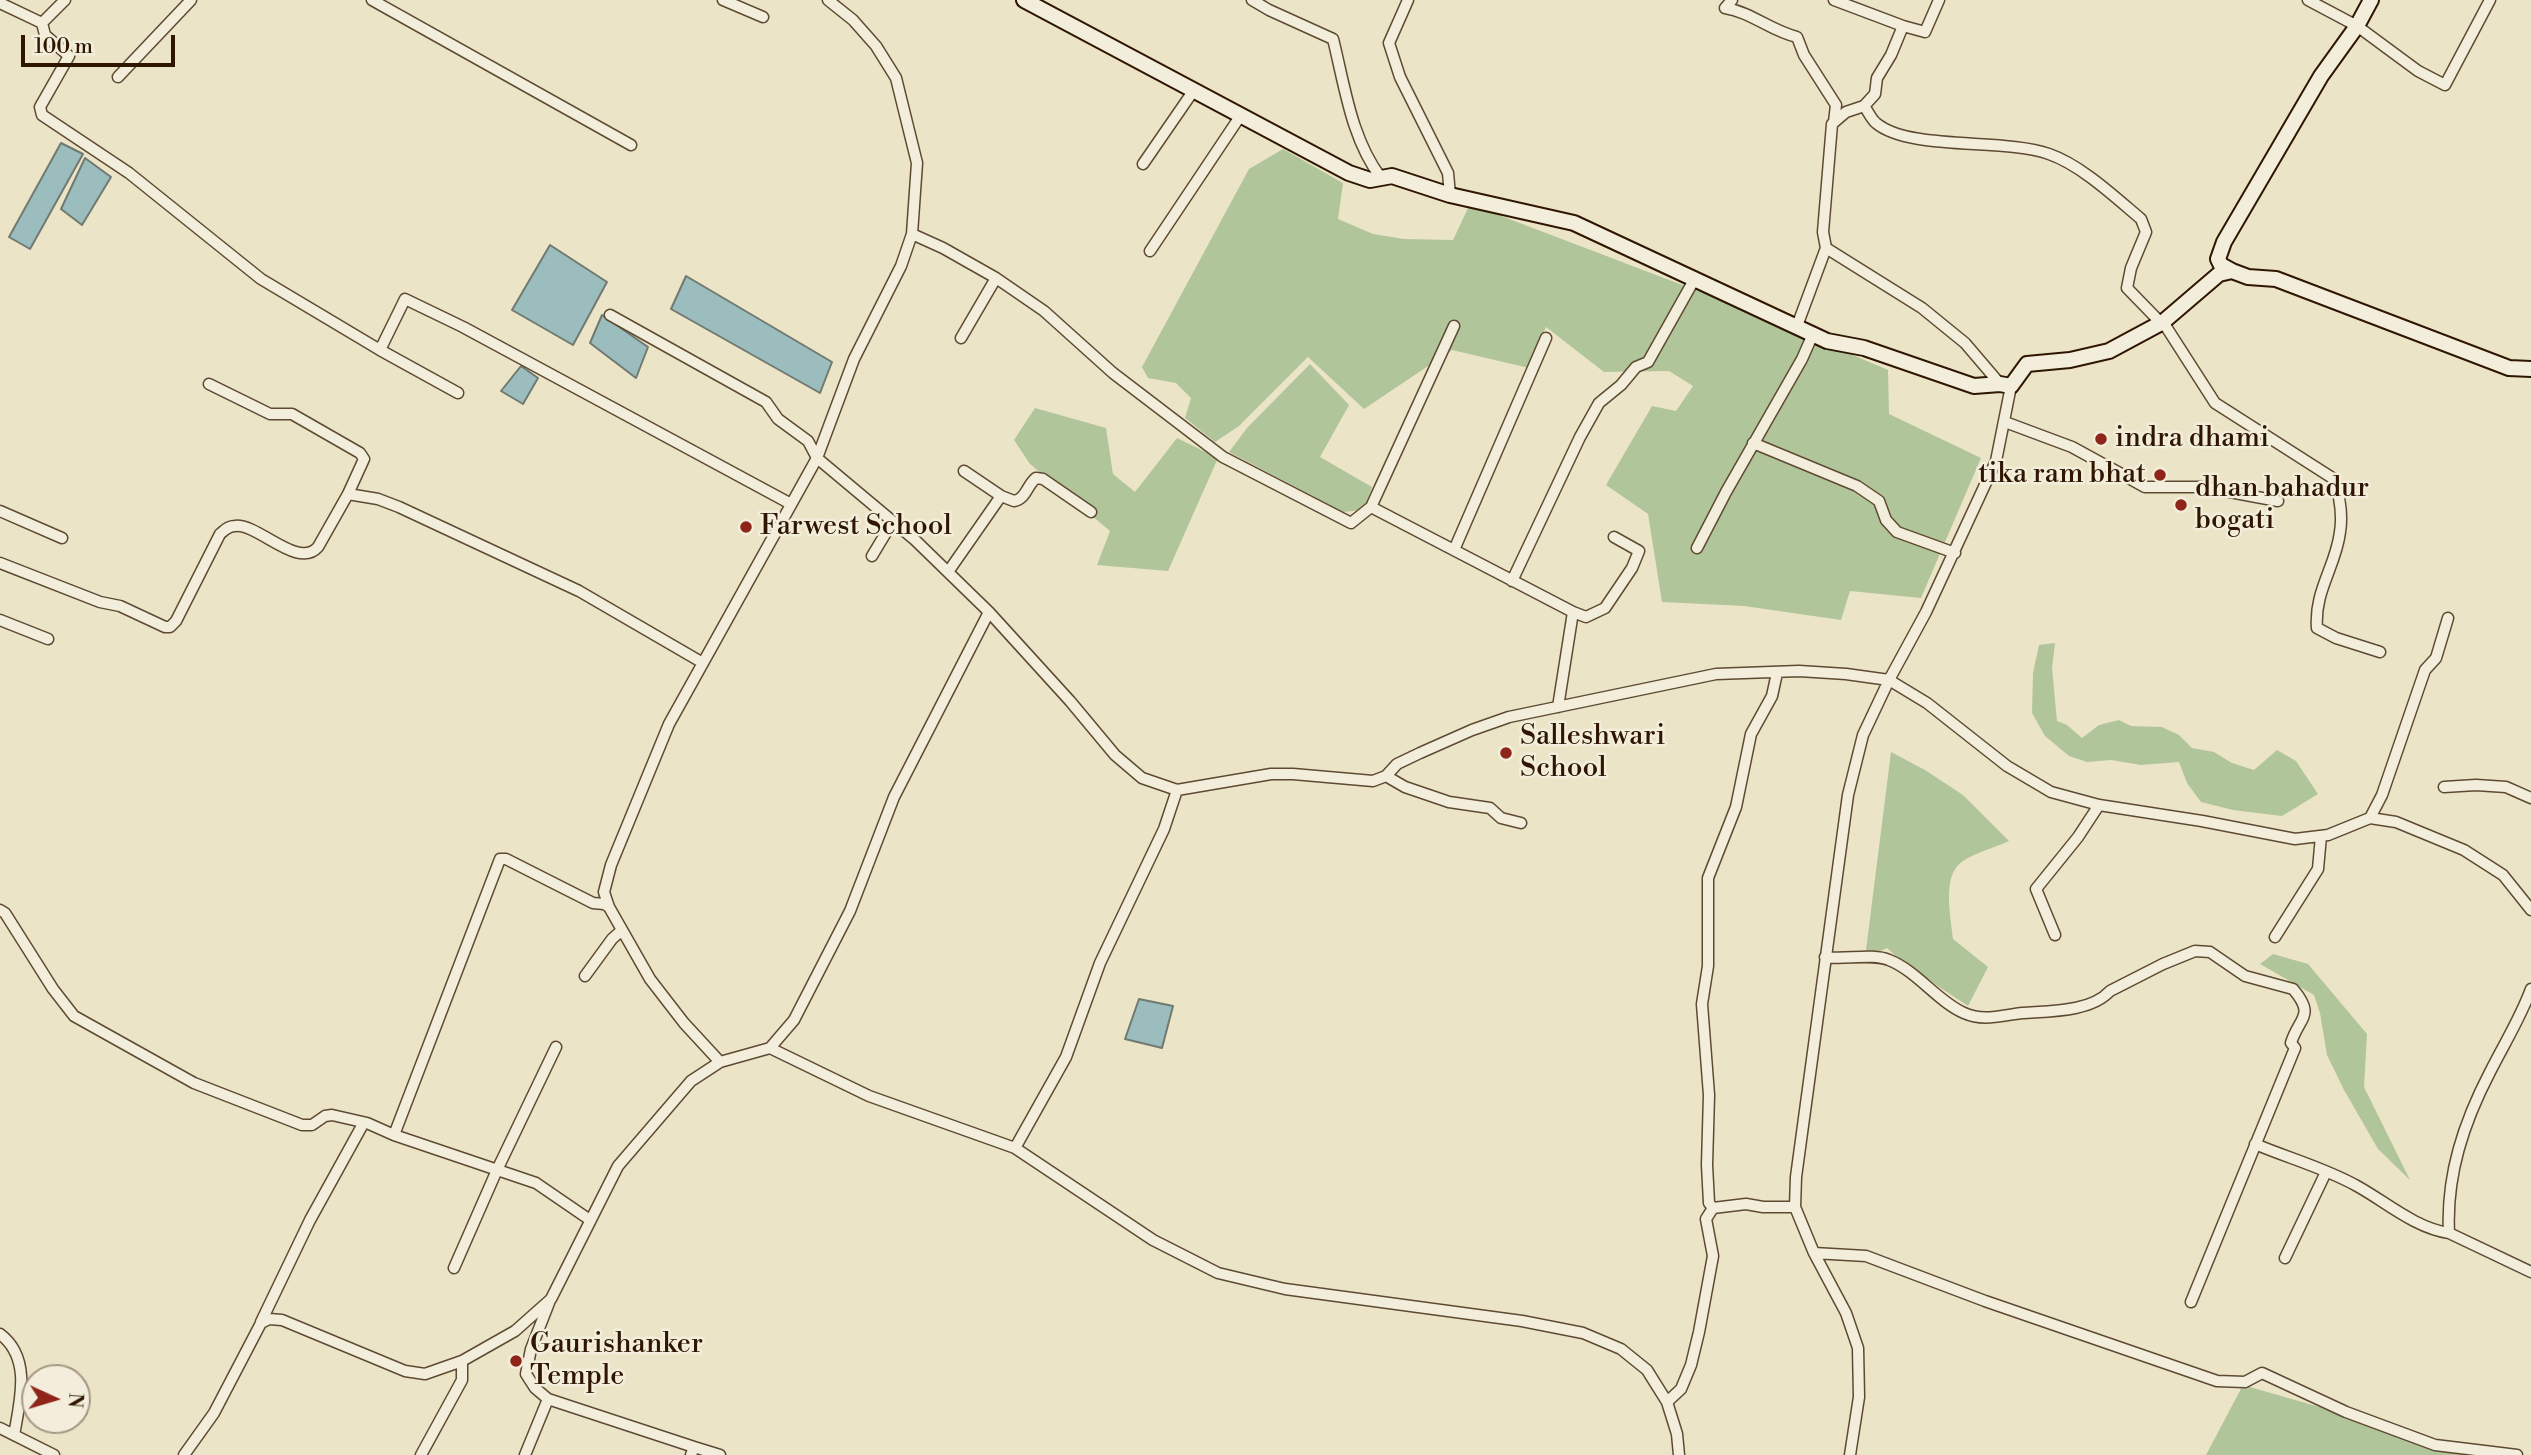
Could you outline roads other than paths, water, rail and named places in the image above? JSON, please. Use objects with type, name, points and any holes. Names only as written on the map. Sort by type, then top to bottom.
[{"type":"street","points":[[42,23],[65,0]]},
{"type":"street","points":[[118,77],[191,0]]},
{"type":"street","points":[[372,0],[631,145]]},
{"type":"street","points":[[723,0],[764,17]]},
{"type":"street","points":[[720,1062],[684,1023],[650,979],[609,907],[604,892],[611,865],[669,724],[817,458],[854,359],[901,266],[912,234],[918,163],[896,78],[876,46],[853,20],[828,0]]},
{"type":"street","points":[[1024,0],[1349,173],[1370,180],[1392,176],[1450,195],[1574,223],[1827,341],[1864,348],[1974,386],[2006,385]]},
{"type":"street","points":[[1252,0],[1333,39],[1355,129],[1368,161],[1381,178]]},
{"type":"street","points":[[1408,0],[1389,43],[1400,77],[1448,173],[1450,195]]},
{"type":"street","points":[[1732,0],[1725,8],[1738,10],[1797,37],[1804,55],[1836,104],[1823,232],[1826,248],[1797,326]]},
{"type":"street","points":[[1834,0],[1926,32],[1939,0]]},
{"type":"street","points":[[2308,0],[2357,26],[2418,71],[2445,85],[2490,0]]},
{"type":"street","points":[[2371,0],[2357,26],[2322,76],[2224,242],[2218,259],[2221,265],[2232,271],[2248,277],[2276,279],[2509,369],[2531,369]]},
{"type":"street","points":[[0,3],[42,23],[46,35],[69,56],[40,107],[42,115],[129,173],[261,279],[380,351],[458,393]]},
{"type":"street","points":[[1834,122],[1846,112],[1864,106],[1875,94],[1877,78],[1891,55],[1903,26]]},
{"type":"street","points":[[1143,164],[1194,90]]},
{"type":"street","points":[[1864,106],[1875,123],[1917,139],[1997,144],[2051,154],[2085,174],[2141,219],[2146,232],[2131,268],[2127,288],[2162,322],[2215,403],[2334,479],[2342,503],[2340,535],[2320,594],[2316,617],[2318,628],[2336,638],[2380,652]]},
{"type":"street","points":[[1150,251],[1241,115]]},
{"type":"street","points":[[912,234],[996,278],[1044,310],[1113,373],[1223,457],[1351,523],[1371,508],[1454,326]]},
{"type":"street","points":[[1826,248],[1922,308],[1965,343],[2006,385]]},
{"type":"street","points":[[1850,1455],[1859,1397],[1858,1348],[1846,1313],[1814,1253],[1795,1207],[1796,1177],[1848,795],[1863,736],[1955,553],[1996,461],[2005,422],[2006,385],[2027,363],[2070,360],[2109,351],[2162,322],[2219,274],[2232,271]]},
{"type":"street","points":[[961,338],[996,278]]},
{"type":"street","points":[[1513,581],[1580,437],[1599,403],[1621,385],[1636,367],[1648,362],[1694,280]]},
{"type":"street","points":[[380,351],[402,302],[409,300],[792,504]]},
{"type":"street","points":[[610,315],[766,402],[778,419],[808,441],[817,458],[893,521],[989,612],[1115,755],[1142,778],[1177,790],[1271,774],[1373,781],[1386,776],[1397,764],[1472,730],[1509,717],[1716,674],[1799,671],[1846,674],[1889,680],[1927,702],[2007,766],[2051,792],[2099,805],[2295,839],[2321,836],[2370,818],[2396,822],[2464,850],[2503,875],[2531,910]]},
{"type":"street","points":[[1697,548],[1802,359],[1813,334]]},
{"type":"street","points":[[1454,550],[1546,338]]},
{"type":"street","points":[[0,563],[100,602],[120,606],[165,627],[176,621],[220,534],[229,527],[243,526],[299,553],[313,553],[348,494],[364,459],[360,453],[292,414],[270,414],[209,384]]},
{"type":"street","points":[[2005,422],[2072,447],[2145,487],[2203,487],[2278,501]]},
{"type":"street","points":[[1753,443],[1857,486],[1879,501],[1886,520],[1897,531],[1955,553]]},
{"type":"street","points":[[964,471],[1001,496],[1014,501],[1020,499],[1036,478],[1043,479],[1091,512]]},
{"type":"street","points":[[348,494],[377,499],[399,507],[579,591],[704,663]]},
{"type":"street","points":[[948,572],[1001,496]]},
{"type":"street","points":[[1371,508],[1586,617],[1605,608],[1632,568],[1639,551],[1614,537]]},
{"type":"street","points":[[0,511],[62,538]]},
{"type":"street","points":[[872,556],[893,521]]},
{"type":"street","points":[[720,1455],[692,1451],[548,1398],[535,1388],[526,1374],[531,1349],[551,1299],[618,1166],[691,1082],[720,1062],[770,1048],[794,1020],[850,911],[894,797],[989,612]]},
{"type":"street","points":[[1558,706],[1573,612]]},
{"type":"street","points":[[2370,818],[2382,795],[2425,670],[2436,658],[2448,618]]},
{"type":"street","points":[[0,620],[48,639]]},
{"type":"street","points":[[1713,1208],[1709,1203],[1709,1095],[1702,1004],[1708,965],[1708,878],[1736,807],[1751,734],[1772,696],[1777,673]]},
{"type":"street","points":[[1386,776],[1405,787],[1431,796],[1490,808],[1501,818],[1521,823]]},
{"type":"street","points":[[2444,787],[2506,787],[2531,798]]},
{"type":"street","points":[[1015,1148],[1066,1057],[1100,964],[1164,829],[1177,790]]},
{"type":"street","points":[[2055,935],[2036,890],[2078,837],[2099,805]]},
{"type":"street","points":[[2275,937],[2318,869],[2321,836]]},
{"type":"street","points":[[394,1135],[500,859],[506,859],[593,904],[609,907]]},
{"type":"street","points":[[0,910],[5,913],[53,989],[74,1016],[194,1083],[302,1125],[312,1125],[325,1116],[332,1115],[536,1183],[590,1220]]},
{"type":"street","points":[[585,976],[612,939],[622,930]]},
{"type":"street","points":[[1825,957],[1885,958],[1962,1012],[1992,1018],[2084,1005],[2104,998],[2110,991],[2195,951],[2210,952],[2245,976],[2293,989],[2305,1007],[2305,1019],[2291,1043],[2295,1048],[2191,1301]]},
{"type":"street","points":[[2449,1233],[2451,1181],[2457,1149],[2490,1071],[2516,1027],[2531,989]]},
{"type":"street","points":[[454,1268],[556,1047]]},
{"type":"street","points":[[770,1048],[869,1096],[1015,1148],[1153,1240],[1218,1273],[1285,1289],[1462,1311],[1583,1333],[1620,1349],[1647,1370],[1667,1402],[1677,1434],[1679,1455]]},
{"type":"street","points":[[184,1455],[214,1413],[310,1220],[363,1124]]},
{"type":"street","points":[[2255,1144],[2356,1185],[2425,1225],[2449,1233],[2531,1272]]},
{"type":"street","points":[[2285,1258],[2326,1172]]},
{"type":"street","points":[[1713,1208],[1746,1204],[1795,1207]]},
{"type":"street","points":[[1667,1402],[1681,1389],[1691,1365],[1699,1332],[1713,1256],[1706,1219],[1713,1208]]},
{"type":"street","points":[[1814,1253],[1866,1256],[1984,1301],[2217,1381],[2245,1382],[2262,1373],[2346,1412],[2435,1446],[2517,1455]]},
{"type":"street","points":[[261,1323],[269,1319],[282,1320],[405,1371],[425,1374],[462,1361],[514,1331],[551,1299]]},
{"type":"street","points":[[0,1334],[9,1340],[23,1383],[14,1435]]},
{"type":"street","points":[[421,1455],[462,1380],[462,1361]]},
{"type":"street","points":[[525,1455],[548,1398]]},
{"type":"street","points":[[0,1428],[54,1455]]},
{"type":"water","points":[[61,143],[83,154],[30,249],[9,237]]},
{"type":"water","points":[[85,158],[111,177],[82,225],[61,209]]},
{"type":"water","points":[[550,245],[607,282],[573,345],[512,310]]},
{"type":"water","points":[[686,276],[832,362],[820,393],[671,309]]},
{"type":"water","points":[[602,315],[648,347],[636,378],[590,343]]},
{"type":"water","points":[[521,366],[538,378],[523,404],[501,391]]},
{"type":"water","points":[[1139,999],[1173,1006],[1162,1048],[1125,1039]]},
{"type":"place","name":"indra dhami","points":[[2101,439]]},
{"type":"place","name":"tika ram bhat","points":[[2160,475]]},
{"type":"place","name":"dhan bahadur bogati","points":[[2181,505]]},
{"type":"place","name":"Farwest School","points":[[746,527]]},
{"type":"place","name":"Salleshwari School","points":[[1506,753]]},
{"type":"place","name":"Gaurishanker Temple","points":[[516,1361]]}]
